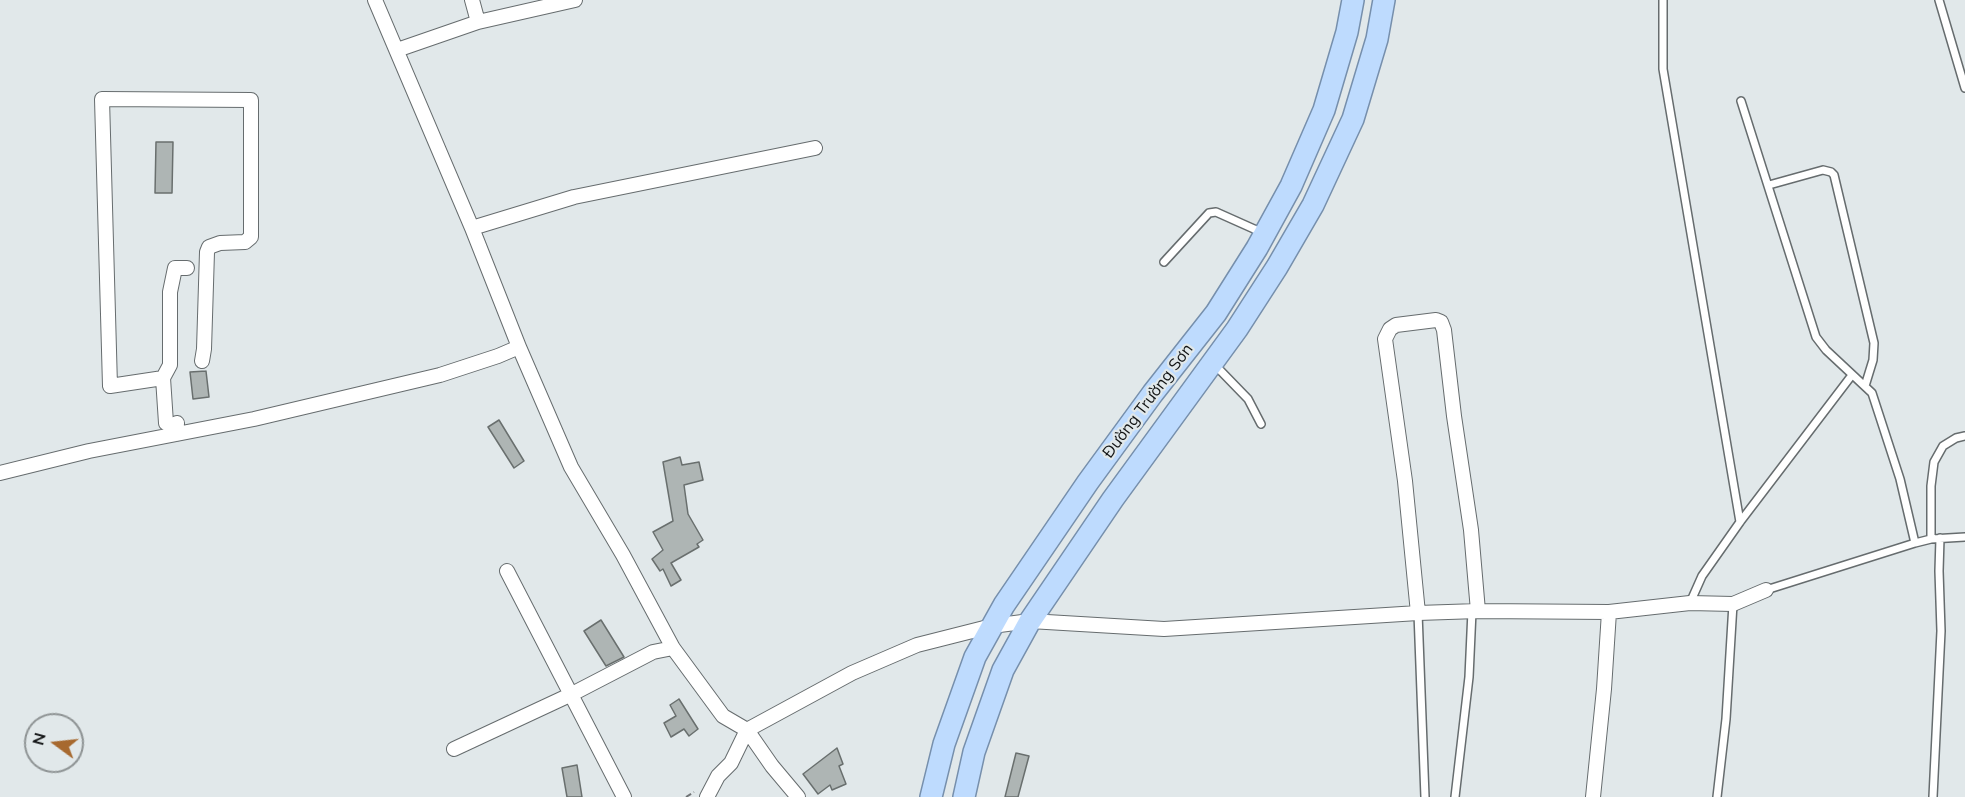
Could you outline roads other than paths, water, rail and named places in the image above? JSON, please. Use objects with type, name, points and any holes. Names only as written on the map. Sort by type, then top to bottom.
[{"type":"highway","name":"Đường Trường Sơn","points":[[931,797],[945,744],[971,668],[1004,604],[1088,482],[1153,393],[1216,313],[1265,234],[1291,186],[1324,110],[1344,42],[1353,0]]},
{"type":"highway","name":"Đường Trường Sơn","points":[[964,797],[974,753],[1004,670],[1030,621],[1113,499],[1213,363],[1277,267],[1313,205],[1353,119],[1377,39],[1384,0]]},
{"type":"street","points":[[375,0],[571,467],[623,555],[673,648],[723,716],[747,730],[772,766],[798,797]]},
{"type":"street","points":[[472,0],[478,22]]},
{"type":"street","points":[[397,50],[516,7],[575,0]]},
{"type":"street","points":[[164,378],[110,386],[102,99],[251,100],[251,237],[244,242],[220,243],[209,247],[207,252],[202,361]]},
{"type":"street","points":[[472,228],[574,197],[815,148]]},
{"type":"street","points":[[176,434],[177,423],[171,426],[166,423],[164,378],[170,365],[170,292],[175,268],[187,268]]},
{"type":"street","points":[[1418,613],[1405,481],[1385,339],[1390,328],[1436,320],[1442,322],[1444,330],[1471,530],[1475,611]]},
{"type":"street","points":[[0,473],[89,451],[254,419],[440,375],[519,347]]},
{"type":"street","points":[[507,570],[624,797]]},
{"type":"street","points":[[708,796],[718,776],[731,762],[747,730],[852,674],[917,645],[992,626],[1030,621],[1164,629],[1418,613],[1609,612],[1690,603],[1733,604],[1766,590]]},
{"type":"street","points":[[1593,797],[1609,612]]},
{"type":"street","points":[[454,749],[572,694],[653,652],[673,648]]},
{"type":"lane","points":[[1662,0],[1664,69],[1740,522]]},
{"type":"lane","points":[[1939,0],[1965,88]]},
{"type":"lane","points":[[1741,101],[1816,337],[1826,350],[1872,393],[1897,468],[1915,543]]},
{"type":"lane","points":[[1769,185],[1823,170],[1834,175],[1874,343],[1873,360],[1865,387]]},
{"type":"lane","points":[[1164,262],[1209,213],[1216,212],[1265,234]]},
{"type":"lane","points":[[1213,363],[1248,399],[1261,424]]},
{"type":"lane","points":[[1690,603],[1702,576],[1740,522],[1852,375]]},
{"type":"lane","points":[[1933,797],[1941,630],[1939,571],[1931,486],[1934,462],[1943,446],[1956,438],[1965,436]]},
{"type":"lane","points":[[1766,590],[1915,543],[1935,538],[1965,537]]},
{"type":"lane","points":[[1717,797],[1726,720],[1733,604]]},
{"type":"lane","points":[[1455,797],[1475,611]]},
{"type":"lane","points":[[1418,613],[1425,797]]}]
